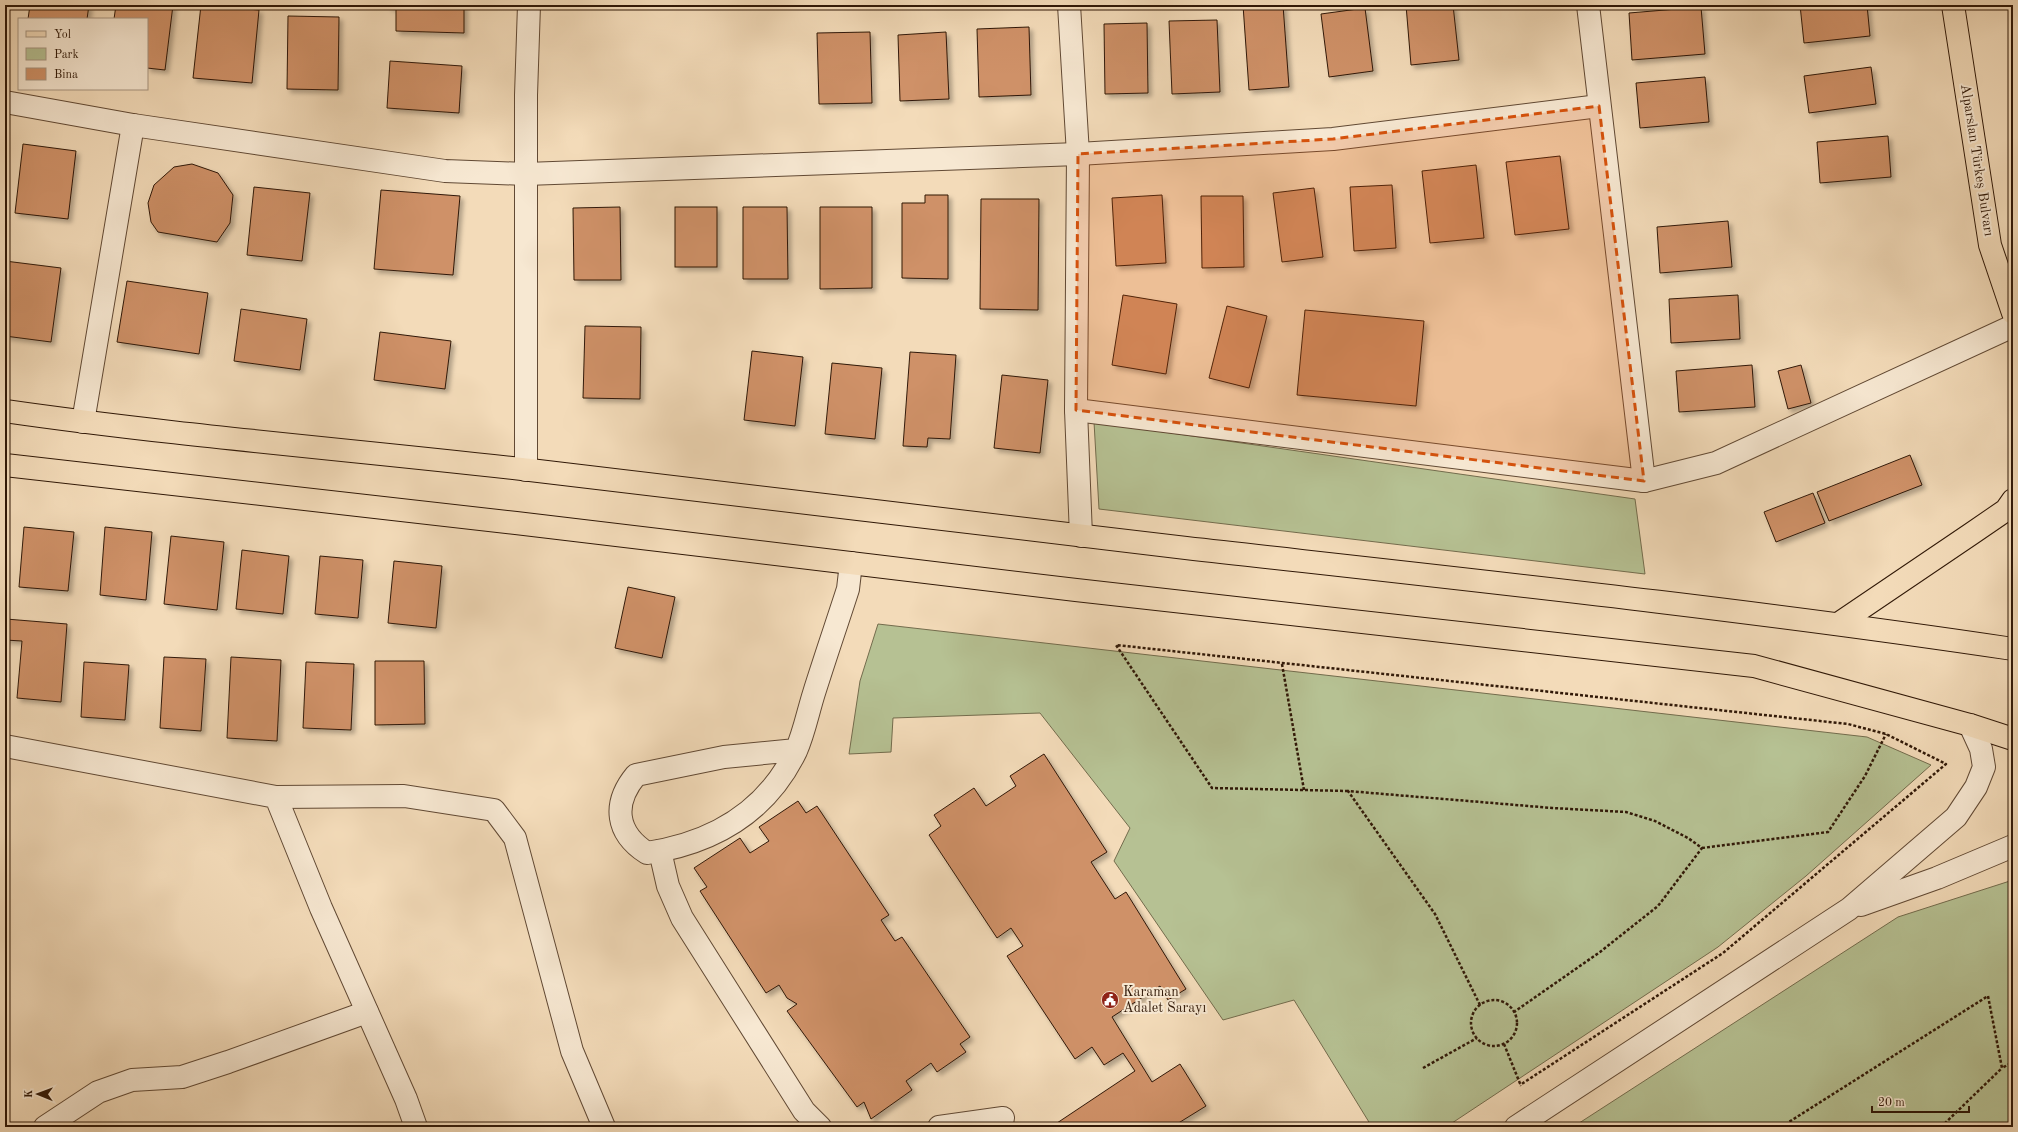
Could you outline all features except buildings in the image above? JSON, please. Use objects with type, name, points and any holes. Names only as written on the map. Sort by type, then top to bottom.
[{"type":"main road","name":"Alparslan Türkeş Bulvarı","points":[[1953,5],[1990,246],[2013,313]]},
{"type":"main road","points":[[5,411],[83,422],[526,470],[1081,536],[1659,601],[1838,624],[2013,650]]},
{"type":"main road","points":[[5,465],[1754,666],[1970,725],[2013,739]]},
{"type":"main road","points":[[1838,624],[2006,510],[2013,500]]},
{"type":"street","points":[[526,470],[526,96],[529,5]]},
{"type":"street","points":[[1069,5],[1078,154],[1076,410],[1081,536]]},
{"type":"street","points":[[1588,5],[1644,481]]},
{"type":"street","points":[[5,102],[133,125],[445,171],[526,174],[1078,154],[1333,139],[1599,106]]},
{"type":"street","points":[[83,422],[133,125]]},
{"type":"street","points":[[1076,410],[1644,481],[1716,463],[2013,326]]},
{"type":"street","points":[[796,750],[724,757],[636,775],[628,785],[622,797],[620,809],[622,822],[627,834],[636,846],[647,853],[693,843],[712,835],[743,817],[763,799],[782,776],[796,750],[848,589],[851,563]]},
{"type":"street","points":[[1524,1122],[1849,909],[1956,817],[1976,787],[1984,767],[1981,749],[1970,725]]},
{"type":"street","points":[[5,746],[276,797],[404,796],[494,810],[515,838],[572,1051],[604,1127]]},
{"type":"street","points":[[276,797],[321,908],[406,1099],[416,1127]]},
{"type":"street","points":[[1849,909],[1937,878],[2013,846]]},
{"type":"street","points":[[660,851],[668,886],[682,918],[804,1111],[820,1127]]},
{"type":"street","points":[[45,1127],[98,1092],[132,1080],[182,1077],[367,1012]]},
{"type":"street","points":[[939,1127],[1003,1118]]},
{"type":"path","points":[[1520,1085],[1723,953],[1946,764],[1886,734],[1848,724],[1116,645],[1212,788],[1348,791],[1552,808],[1626,812],[1655,821],[1688,838],[1702,848],[1828,832],[1865,776],[1886,734]]},
{"type":"path","points":[[1282,664],[1304,790]]},
{"type":"path","points":[[1348,791],[1435,914],[1480,1005]]},
{"type":"path","points":[[1514,1012],[1600,952],[1658,906],[1702,848]]},
{"type":"path","points":[[1781,1127],[1988,996],[2002,1068]]},
{"type":"path","points":[[1494,1000],[1502,1002],[1514,1012],[1517,1027],[1514,1034],[1504,1044],[1489,1046],[1477,1038],[1472,1032],[1472,1017],[1480,1005],[1494,1000]]},
{"type":"path","points":[[1423,1068],[1477,1038]]},
{"type":"path","points":[[1504,1044],[1520,1085],[1524,1122]]},
{"type":"path","points":[[1941,1127],[2002,1068],[2013,1062]]},
{"type":"highlighted area","points":[[1599,106],[1644,481],[1076,410],[1078,154],[1333,139]]},
{"type":"green space","points":[[1094,422],[1635,499],[1645,574],[1099,509]]},
{"type":"green space","points":[[878,624],[1867,737],[1931,765],[1806,876],[1718,947],[1446,1127],[1372,1127],[1294,1000],[1223,1020],[1114,861],[1130,828],[1040,713],[893,718],[891,752],[849,754],[860,681]]},
{"type":"green space","points":[[2013,880],[2013,1127],[1573,1127],[1898,917]]},
{"type":"place","name":"Karaman Adalet Sarayı","points":[[1110,1000]]}]
